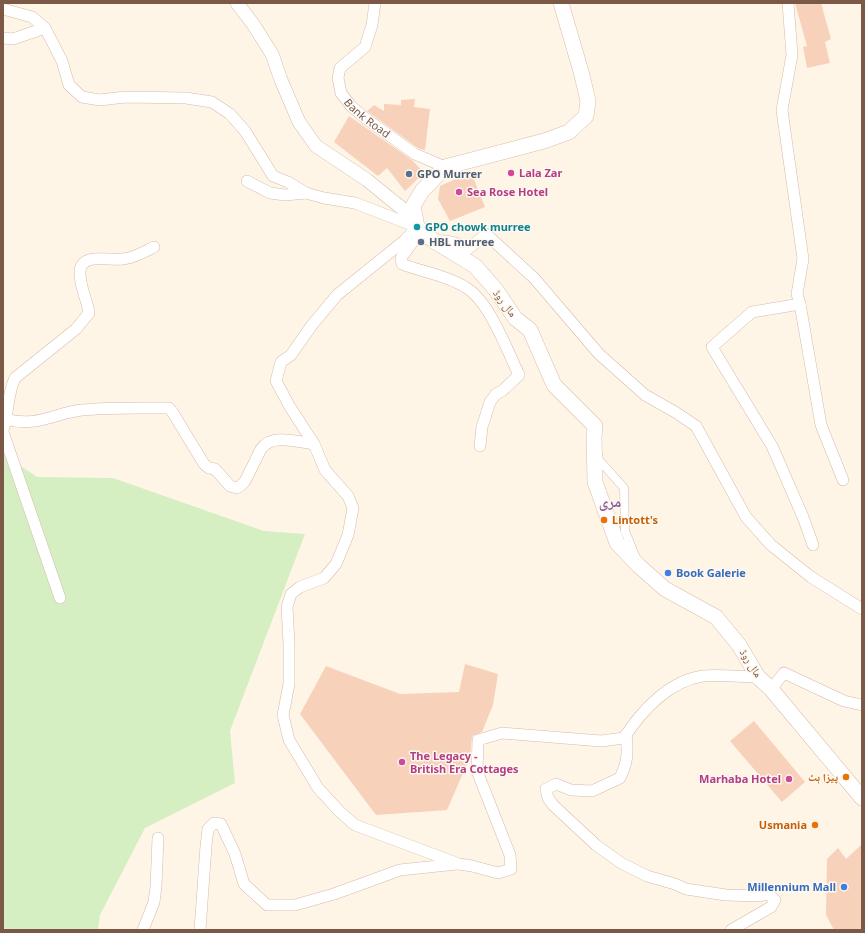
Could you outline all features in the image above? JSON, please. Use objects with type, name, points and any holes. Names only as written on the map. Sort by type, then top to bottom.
[{"type":"main road","points":[[417,227],[413,206],[422,191],[445,167],[544,141],[569,132],[586,116],[588,102],[582,75],[561,3]]},
{"type":"main road","name":"مال روڈ","points":[[417,227],[434,241],[475,266],[496,290],[515,318],[530,330],[554,385],[595,426],[596,482],[617,543],[639,566],[665,588],[716,617],[739,645],[758,677],[771,689],[862,798]]},
{"type":"street","points":[[237,3],[253,24],[272,54],[281,80],[299,122],[316,146],[367,180],[404,210],[417,227]]},
{"type":"street","name":"Bank Road","points":[[375,3],[372,24],[365,47],[352,60],[340,68],[338,78],[341,93],[351,106],[365,118],[415,154],[445,167]]},
{"type":"street","points":[[788,3],[792,55],[782,110],[803,259],[797,294],[821,425],[843,480]]},
{"type":"street","points":[[3,9],[32,17],[45,28],[62,61],[69,85],[82,97],[100,100],[125,97],[186,98],[212,102],[230,114],[245,131],[273,176],[288,182],[306,193],[324,198],[355,203],[417,227]]},
{"type":"street","points":[[3,38],[13,39],[45,28]]},
{"type":"street","points":[[246,181],[270,193],[285,195],[306,193]]},
{"type":"street","points":[[417,227],[404,241],[337,295],[312,325],[291,355],[281,362],[276,381],[290,407],[314,444],[325,470],[348,496],[353,508],[348,535],[336,564],[324,578],[300,587],[291,594],[287,607],[289,684],[283,715],[289,740],[318,788],[339,812],[356,825],[459,864],[498,873],[511,869],[510,855],[476,771],[478,740],[502,733],[600,741],[624,738],[649,704],[682,681],[704,676],[758,677]]},
{"type":"street","points":[[417,227],[412,243],[401,258],[402,264],[452,281],[466,287],[477,296],[490,315],[519,375],[502,391],[496,394],[490,402],[482,431],[480,446]]},
{"type":"street","points":[[434,241],[452,241],[468,248],[486,234],[503,248],[534,278],[599,354],[645,395],[696,426],[746,517],[771,545],[811,577],[862,609]]},
{"type":"street","points":[[60,598],[3,431],[11,386],[15,378],[76,329],[89,313],[88,303],[80,277],[80,270],[83,263],[90,259],[123,259],[142,253],[154,247]]},
{"type":"street","points":[[800,304],[752,312],[712,347],[772,446],[803,517],[813,545]]},
{"type":"street","points":[[6,419],[24,422],[47,420],[80,410],[124,407],[169,408],[204,464],[209,468],[215,469],[230,486],[237,488],[243,485],[261,449],[267,443],[274,440],[286,440],[314,444]]},
{"type":"street","name":"مال روڈ","points":[[594,437],[599,460],[624,488],[625,531],[639,566]]},
{"type":"street","points":[[771,689],[784,673],[844,701],[862,705]]},
{"type":"street","points":[[626,734],[626,764],[620,778],[592,791],[571,790],[556,784],[546,789],[548,798],[553,805],[596,845],[621,863],[646,876],[675,884],[686,889],[745,897],[768,894],[775,900],[771,907],[731,930]]},
{"type":"street","points":[[200,930],[208,829],[214,823],[221,824],[235,854],[244,884],[267,905],[295,905],[334,894],[400,870],[459,864]]},
{"type":"street","points":[[143,930],[154,902],[158,838]]},
{"type":"green space","points":[[3,454],[37,477],[113,478],[264,531],[305,534],[230,731],[235,783],[145,828],[100,915],[98,930],[3,930]]},
{"type":"building","points":[[795,3],[821,3],[831,39],[825,42],[830,63],[807,68],[803,47],[807,46]]},
{"type":"building","points":[[415,99],[414,107],[430,109],[425,150],[418,148],[367,111],[374,105],[384,111],[384,104],[401,105],[401,100]]},
{"type":"building","points":[[349,116],[412,160],[424,173],[405,191],[387,168],[378,176],[334,142]]},
{"type":"building","name":"Sea Rose Hotel","points":[[471,172],[485,207],[450,221],[438,199],[440,186]]},
{"type":"building","name":"The Legacy - British Era Cottages","points":[[465,664],[498,674],[493,705],[482,732],[472,736],[470,757],[447,810],[376,815],[300,714],[326,666],[400,694],[459,692]]},
{"type":"building","points":[[754,721],[805,782],[782,802],[730,741]]},
{"type":"building","name":"Millennium Mall","points":[[862,844],[862,930],[834,930],[826,915],[827,859],[838,848],[846,859]]},
{"type":"place","name":"Lala Zar","points":[[511,173]]},
{"type":"place","name":"GPO Murrer","points":[[409,174]]},
{"type":"place","name":"Sea Rose Hotel","points":[[459,192]]},
{"type":"place","name":"GPO chowk murree","points":[[417,227]]},
{"type":"place","name":"HBL murree","points":[[421,242]]},
{"type":"place","name":"Lintott's","points":[[604,520]]},
{"type":"place","name":"Book Galerie","points":[[668,573]]},
{"type":"place","name":"The Legacy - British Era Cottages","points":[[402,762]]},
{"type":"place","name":"پیزا ہٹ","points":[[846,777]]},
{"type":"place","name":"Marhaba Hotel","points":[[789,779]]},
{"type":"place","name":"Usmania","points":[[815,825]]},
{"type":"place","name":"Millennium Mall","points":[[844,887]]},
{"type":"district","name":"مری","points":[[610,502]]}]
